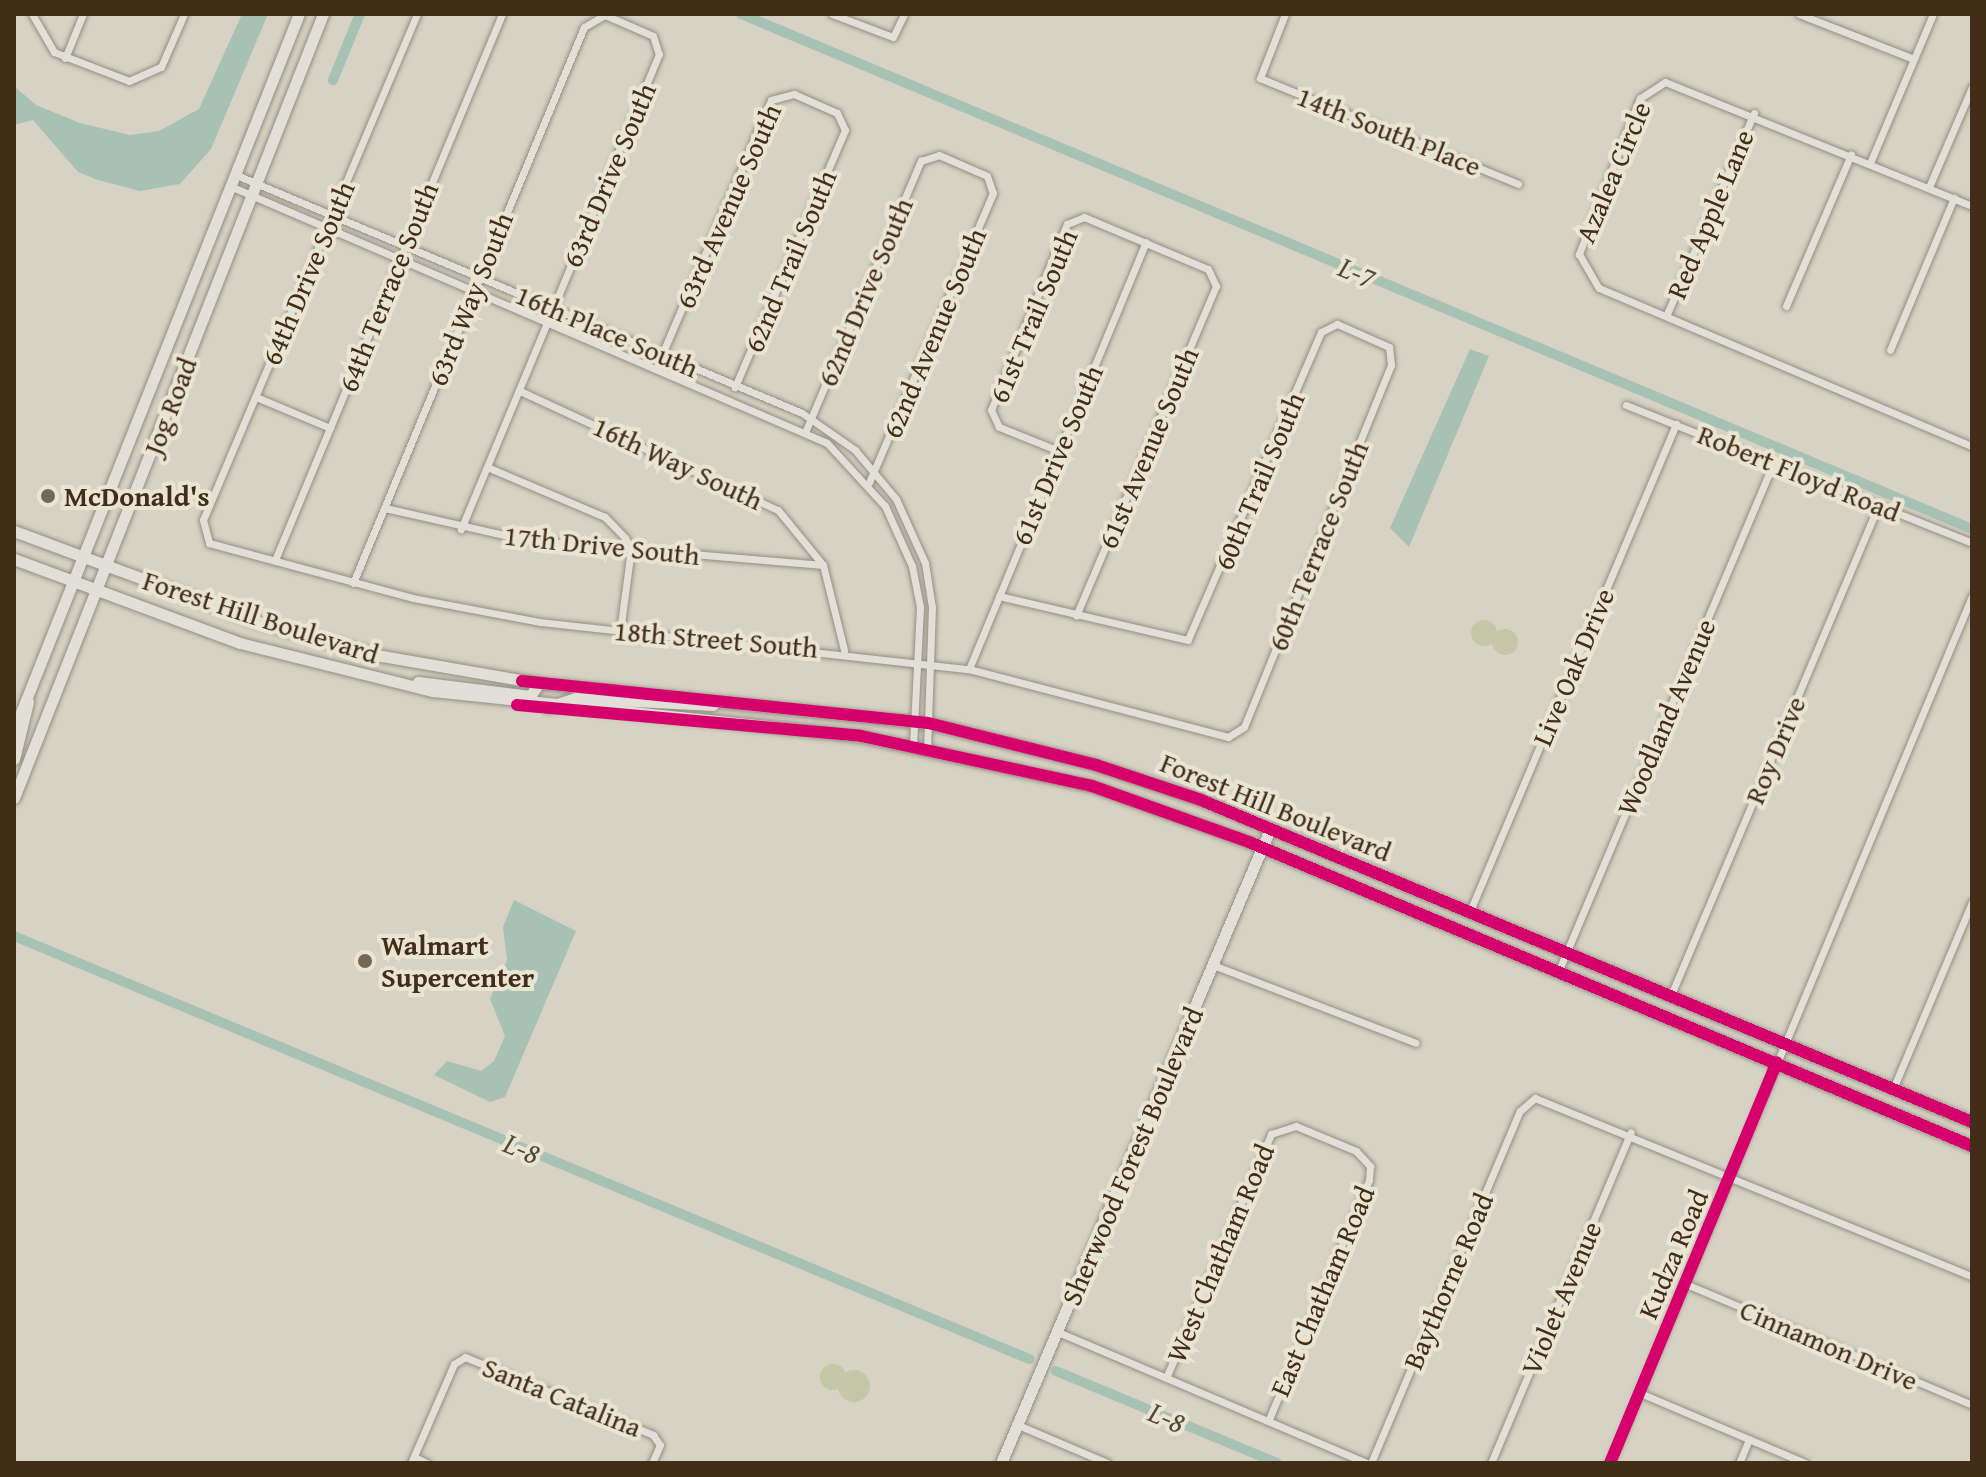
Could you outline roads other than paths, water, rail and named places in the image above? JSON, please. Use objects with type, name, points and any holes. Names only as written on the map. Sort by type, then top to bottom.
[{"type":"main road","name":"Jog Road","points":[[14,730],[299,14]]},
{"type":"main road","name":"Jog Road","points":[[14,798],[323,14]]},
{"type":"main road","name":"Forest Hill Boulevard","points":[[14,531],[302,635],[539,683],[928,723],[1096,765],[1270,829],[1972,1122]]},
{"type":"main road","name":"Forest Hill Boulevard","points":[[14,559],[240,643],[377,679],[543,708],[913,744],[1092,786],[1262,847],[1972,1146]]},
{"type":"main road","points":[[377,679],[530,696],[539,683]]},
{"type":"main road","points":[[14,759],[29,720],[28,693]]},
{"type":"main road","points":[[543,708],[576,698],[686,707],[725,701]]},
{"type":"main road","name":"Sherwood Forest Boulevard","points":[[1001,1463],[1270,829]]},
{"type":"street","points":[[32,14],[44,42],[65,58],[122,80],[143,79],[165,62],[184,14]]},
{"type":"street","points":[[65,58],[83,14]]},
{"type":"street","name":"64th Drive South","points":[[202,533],[417,14]]},
{"type":"street","name":"64th Terrace South","points":[[275,560],[502,14]]},
{"type":"street","points":[[832,14],[893,37],[904,14]]},
{"type":"street","name":"14th South Place","points":[[1285,14],[1260,78],[1518,184]]},
{"type":"street","points":[[1799,14],[1914,59]]},
{"type":"street","points":[[1870,163],[1933,14]]},
{"type":"street","name":"63rd Way South","points":[[353,583],[479,276],[592,17],[605,15],[657,41]]},
{"type":"street","name":"63rd Drive South","points":[[461,529],[659,54],[657,41]]},
{"type":"street","name":"Azalea Circle","points":[[1972,206],[1754,113],[1677,83],[1659,84],[1640,98],[1579,254],[1599,288],[1667,314],[1972,446]]},
{"type":"street","points":[[1929,187],[1972,87]]},
{"type":"street","name":"63rd Avenue South","points":[[657,366],[771,100],[782,93],[837,113],[845,124]]},
{"type":"street","name":"Red Apple Lane","points":[[1667,314],[1754,113]]},
{"type":"street","name":"62nd Trail South","points":[[731,397],[845,124]]},
{"type":"street","points":[[1786,306],[1851,154]]},
{"type":"street","name":"62nd Drive South","points":[[806,430],[926,157],[939,155],[991,181]]},
{"type":"street","name":"16th Place South","points":[[232,180],[327,226],[806,430],[869,483],[910,560],[919,661],[913,744]]},
{"type":"street","name":"16th Place South","points":[[232,180],[332,214],[811,418],[875,470],[922,556],[932,607],[927,747]]},
{"type":"street","name":"62nd Avenue South","points":[[869,483],[993,193],[991,181]]},
{"type":"street","points":[[1890,350],[1954,198]]},
{"type":"street","name":"61st Trail South","points":[[1059,451],[999,427],[992,417],[1067,224],[1078,217],[1146,242]]},
{"type":"street","name":"61st Avenue South","points":[[1076,616],[1215,280],[1208,269],[1146,242]]},
{"type":"street","name":"61st Drive South","points":[[969,669],[1146,242]]},
{"type":"street","name":"60th Trail South","points":[[1076,616],[1188,640],[1321,332],[1331,325],[1385,342],[1392,353]]},
{"type":"street","name":"60th Terrace South","points":[[1235,736],[1392,353]]},
{"type":"street","name":"16th Way South","points":[[520,391],[760,498],[793,523],[823,565],[844,650]]},
{"type":"street","points":[[256,397],[330,428]]},
{"type":"street","name":"Robert Floyd Road","points":[[1626,405],[1972,543]]},
{"type":"street","name":"Live Oak Drive","points":[[1470,911],[1676,424]]},
{"type":"street","name":"Woodland Avenue","points":[[1559,970],[1773,464]]},
{"type":"street","points":[[487,467],[605,517],[631,549],[620,631]]},
{"type":"street","name":"Roy Drive","points":[[1671,995],[1879,504]]},
{"type":"street","name":"17th Drive South","points":[[385,508],[461,529],[631,549],[823,565]]},
{"type":"street","name":"18th Street South","points":[[202,533],[221,548],[480,612],[620,631],[844,650],[969,669],[1235,736]]},
{"type":"street","points":[[910,560],[922,556]]},
{"type":"street","points":[[999,596],[1076,616]]},
{"type":"street","name":"Kudza Road","points":[[1610,1463],[1972,596]]},
{"type":"street","points":[[1893,1089],[1972,902]]},
{"type":"street","points":[[1213,965],[1416,1043]]},
{"type":"street","name":"Baythorne Road","points":[[1369,1463],[1528,1101],[1549,1098],[1631,1132]]},
{"type":"street","name":"East Chatham Road","points":[[1268,1421],[1369,1180],[1367,1160],[1296,1126],[1276,1129]]},
{"type":"street","name":"West Chatham Road","points":[[1166,1378],[1276,1129]]},
{"type":"street","points":[[1631,1132],[1972,1276]]},
{"type":"street","name":"Violet Avenue","points":[[1491,1463],[1631,1132]]},
{"type":"street","name":"Cinnamon Drive","points":[[1686,1284],[1972,1405]]},
{"type":"street","points":[[1058,1332],[1369,1463]]},
{"type":"street","name":"Santa Catalina","points":[[412,1460],[454,1364],[465,1357],[653,1435],[660,1445],[652,1463]]},
{"type":"street","points":[[1640,1393],[1805,1463]]},
{"type":"street","points":[[1018,1425],[1107,1463]]},
{"type":"street","points":[[1739,1463],[1749,1439]]},
{"type":"street","points":[[412,1460],[427,1463]]},
{"type":"waterway","name":"L-7","points":[[333,80],[360,14]]},
{"type":"waterway","name":"L-7","points":[[741,14],[1972,529]]},
{"type":"waterway","name":"L-8","points":[[14,936],[1029,1359]]},
{"type":"waterway","name":"L-8","points":[[1056,1371],[1277,1463]]},
{"type":"place","name":"McDonald's","points":[[48,496]]},
{"type":"place","name":"Walmart Supercenter","points":[[365,961]]}]
